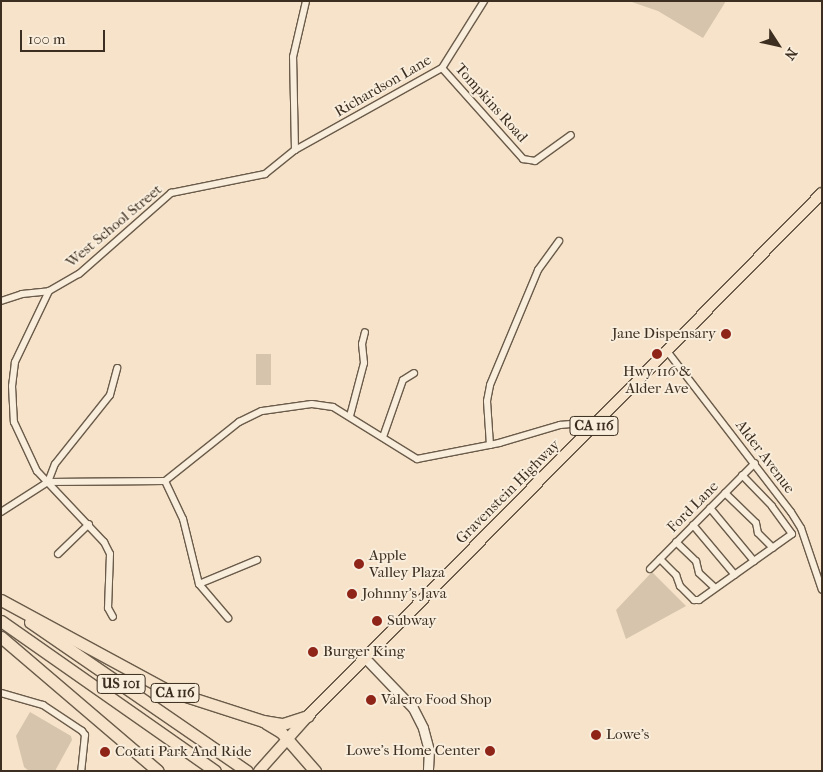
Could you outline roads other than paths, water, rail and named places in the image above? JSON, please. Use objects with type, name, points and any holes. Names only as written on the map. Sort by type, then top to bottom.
[{"type":"highway","name":"CA 116","points":[[1,601],[166,690],[263,721],[283,724],[308,716]]},
{"type":"highway","name":"US 101","points":[[1,601],[244,768]]},
{"type":"highway","name":"US 101","points":[[1,621],[215,771]]},
{"type":"highway","points":[[1,637],[158,771]]},
{"type":"highway","points":[[263,721],[287,740],[315,771]]},
{"type":"main road","name":"Gravenstein Highway","points":[[259,771],[308,716],[822,193]]},
{"type":"main road","points":[[366,659],[413,708],[423,728],[429,750],[428,771]]},
{"type":"street","points":[[295,150],[293,57],[306,1]]},
{"type":"street","name":"Richardson Lane","points":[[295,150],[442,68],[484,1]]},
{"type":"street","name":"Tompkins Road","points":[[442,68],[523,158],[535,161],[572,135]]},
{"type":"street","name":"West School Street","points":[[1,301],[22,294],[49,291],[79,274],[171,193],[265,174],[295,150]]},
{"type":"street","points":[[800,215],[822,198]]},
{"type":"street","points":[[490,445],[487,401],[490,385],[538,270],[559,241]]},
{"type":"street","points":[[49,291],[15,362],[12,393],[14,422],[37,471],[89,524],[110,554],[108,608],[113,617]]},
{"type":"street","points":[[350,416],[364,363],[362,344],[365,332]]},
{"type":"street","name":"Alder Avenue","points":[[667,351],[755,464],[801,528],[822,590]]},
{"type":"street","points":[[48,482],[55,464],[110,395],[117,368]]},
{"type":"street","points":[[383,437],[403,380],[414,373]]},
{"type":"street","points":[[1,512],[48,482],[165,481],[239,422],[262,411],[321,404],[350,416],[417,458],[490,445],[560,425],[571,424],[586,435]]},
{"type":"street","name":"Ford Lane","points":[[650,569],[755,464]]},
{"type":"street","points":[[660,559],[694,600],[735,575],[792,534],[772,506],[742,475]]},
{"type":"street","points":[[165,481],[183,519],[200,584],[228,618]]},
{"type":"street","points":[[725,492],[756,523],[758,533],[773,548]]},
{"type":"street","points":[[710,508],[754,561]]},
{"type":"street","points":[[58,554],[89,524]]},
{"type":"street","points":[[693,525],[735,575]]},
{"type":"street","points":[[676,542],[696,561],[700,573],[715,588]]},
{"type":"street","points":[[200,584],[257,560]]},
{"type":"street","points":[[1,693],[43,705],[82,731],[85,735],[81,771]]},
{"type":"place","name":"Jane Dispensary","points":[[726,334]]},
{"type":"place","name":"Hwy 116 & Alder Ave","points":[[657,354]]},
{"type":"place","name":"Apple Valley Plaza","points":[[359,564]]},
{"type":"place","name":"Johnny's Java","points":[[352,594]]},
{"type":"place","name":"Subway","points":[[377,621]]},
{"type":"place","name":"Burger King","points":[[313,652]]},
{"type":"place","name":"Valero Food Shop","points":[[371,700]]},
{"type":"place","name":"Lowe's","points":[[596,735]]},
{"type":"place","name":"Lowe's Home Center","points":[[490,751]]},
{"type":"place","name":"Cotati Park And Ride","points":[[105,752]]}]
